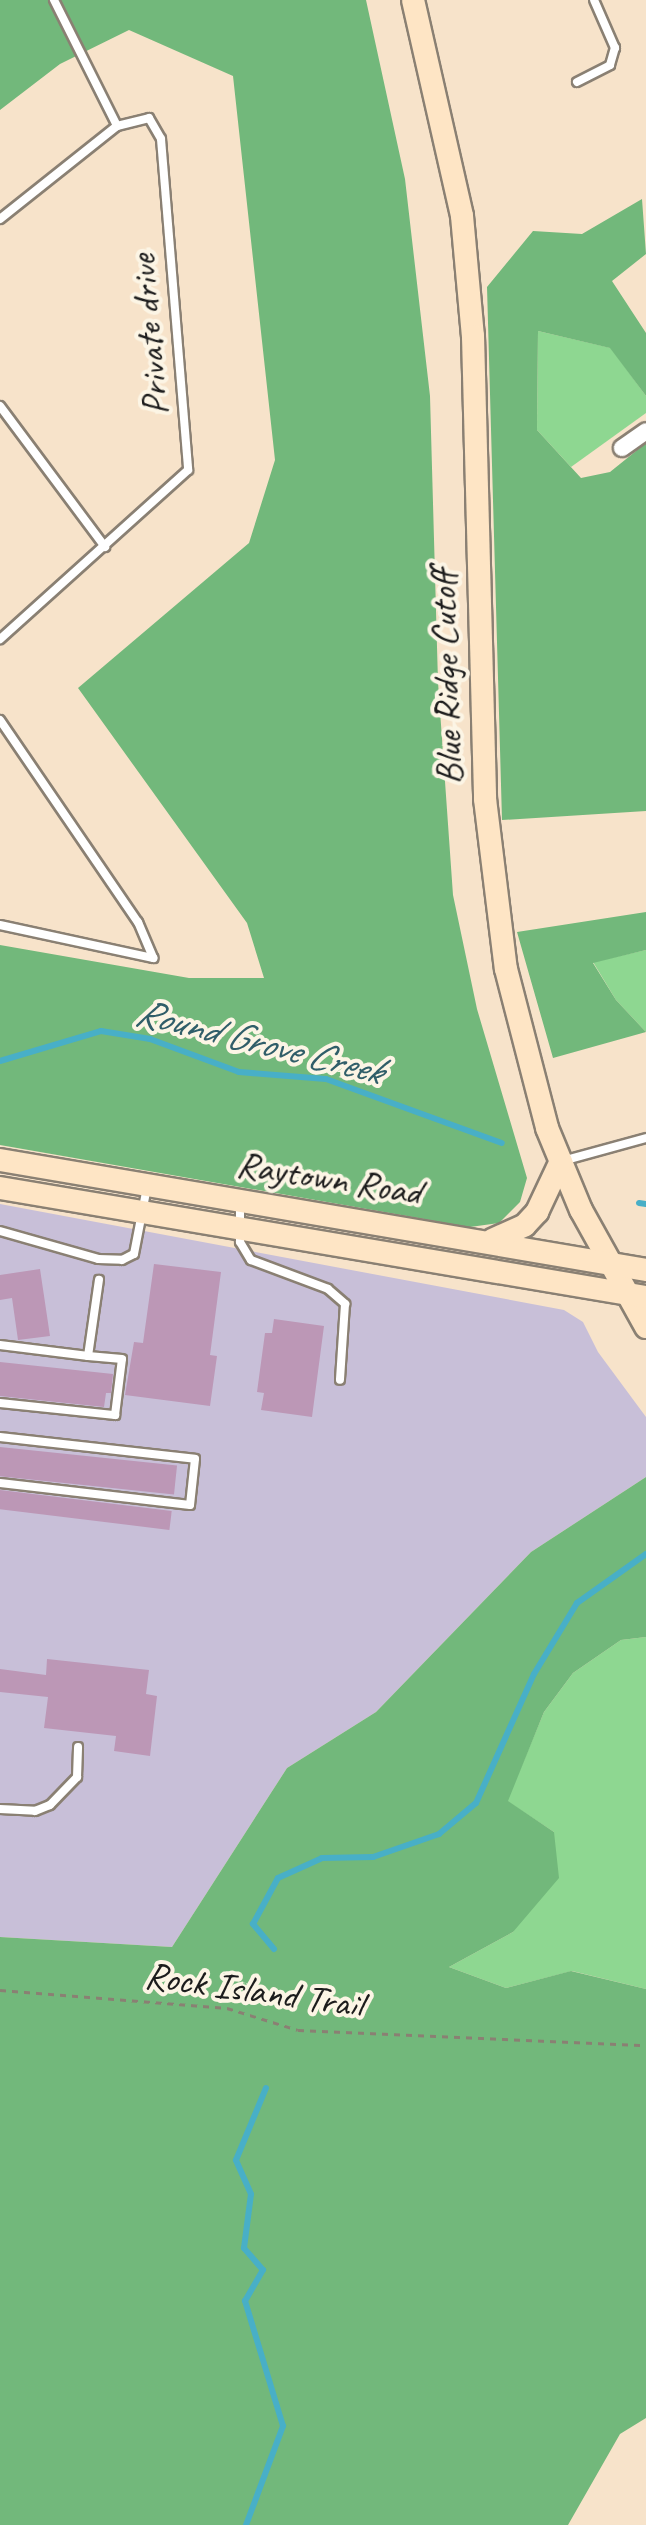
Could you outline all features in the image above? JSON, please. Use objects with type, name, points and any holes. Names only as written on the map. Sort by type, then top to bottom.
[{"type":"main road","name":"Blue Ridge Cutoff","points":[[413,0],[462,216],[473,336],[491,872],[526,1061],[561,1161],[608,1261],[635,1294],[646,1327]]},
{"type":"main road","name":"Raytown Road","points":[[0,1160],[608,1261],[646,1270]]},
{"type":"main road","points":[[489,1241],[525,1225],[537,1212],[561,1161]]},
{"type":"main road","name":"Raytown Road","points":[[0,1188],[635,1294]]},
{"type":"street","points":[[622,448],[646,431]]},
{"type":"lane","points":[[0,219],[117,126],[54,0]]},
{"type":"lane","points":[[577,82],[610,65],[615,48],[594,0]]},
{"type":"lane","name":"Private drive","points":[[0,639],[188,470],[161,139],[149,118],[117,126]]},
{"type":"lane","points":[[0,406],[105,547]]},
{"type":"lane","points":[[0,720],[138,922],[153,958],[0,925]]},
{"type":"lane","points":[[561,1161],[646,1138]]},
{"type":"lane","points":[[0,1231],[98,1259],[122,1260],[134,1254],[147,1184]]},
{"type":"lane","points":[[240,1200],[240,1242],[251,1260],[328,1289],[345,1304],[340,1380]]},
{"type":"lane","points":[[88,1356],[99,1280]]},
{"type":"lane","points":[[0,1345],[122,1359],[115,1415],[0,1403]]},
{"type":"lane","points":[[0,1437],[195,1459],[190,1505],[0,1483]]},
{"type":"lane","points":[[0,1809],[35,1811],[50,1805],[77,1777],[78,1747]]},
{"type":"path","name":"Rock Island Trail","points":[[0,1990],[227,2008],[298,2030],[646,2045]]},
{"type":"shaded area","points":[[0,1204],[564,1310],[583,1322],[598,1352],[646,1417],[646,1477],[531,1552],[376,1712],[287,1768],[172,1947],[0,1937]]},
{"type":"green space","points":[[0,0],[366,0],[405,179],[430,396],[438,682],[453,895],[477,1009],[527,1178],[520,1202],[499,1223],[470,1227],[0,1145],[0,945],[189,978],[264,978],[247,923],[78,688],[249,543],[275,460],[233,76],[129,30],[60,64],[0,110]]},
{"type":"green space","points":[[642,199],[646,254],[612,281],[646,333],[646,396],[610,348],[538,331],[537,430],[581,478],[610,472],[646,443],[646,811],[502,820],[487,287],[533,231],[582,234]]},
{"type":"green space","points":[[538,331],[611,348],[646,396],[646,413],[571,467],[537,430]]},
{"type":"green space","points":[[646,912],[646,950],[593,963],[616,1000],[646,1032],[553,1058],[517,932]]},
{"type":"green space","points":[[646,950],[646,1032],[616,1000],[593,962]]},
{"type":"green space","points":[[646,1477],[646,1637],[621,1640],[573,1673],[544,1712],[508,1801],[554,1832],[559,1878],[513,1932],[449,1967],[506,1988],[571,1971],[646,1989],[646,2418],[620,2434],[568,2525],[0,2525],[0,1937],[172,1947],[287,1768],[376,1712],[531,1552]]},
{"type":"green space","points":[[646,1637],[646,1989],[572,1971],[506,1988],[449,1967],[513,1932],[554,1832],[507,1801],[544,1712],[573,1673],[621,1640]]},
{"type":"building","points":[[154,1264],[221,1272],[210,1355],[217,1356],[210,1406],[125,1395],[134,1342],[143,1343]]},
{"type":"building","points":[[40,1269],[50,1336],[18,1340],[12,1298],[0,1300],[0,1275]]},
{"type":"building","points":[[274,1319],[324,1326],[312,1417],[261,1410],[264,1393],[257,1392],[265,1333],[272,1333]]},
{"type":"building","points":[[0,1362],[113,1374],[111,1393],[106,1393],[104,1407],[0,1396]]},
{"type":"building","points":[[0,1447],[177,1466],[174,1494],[0,1476]]},
{"type":"building","points":[[0,1490],[172,1511],[169,1530],[0,1509]]},
{"type":"building","points":[[47,1659],[149,1670],[146,1694],[157,1696],[150,1756],[114,1751],[116,1736],[44,1728],[48,1697],[0,1692],[0,1669],[46,1675]]},
{"type":"waterway","name":"Round Grove Creek","points":[[0,1061],[101,1031],[150,1039],[239,1072],[326,1079],[502,1143]]},
{"type":"waterway","name":"Round Grove Creek","points":[[639,1203],[646,1204]]},
{"type":"waterway","points":[[274,1949],[253,1924],[278,1878],[322,1858],[373,1857],[439,1834],[476,1803],[534,1674],[577,1603],[646,1554]]},
{"type":"waterway","points":[[246,2525],[283,2426],[245,2301],[263,2270],[244,2248],[251,2194],[236,2160],[266,2088]]}]
